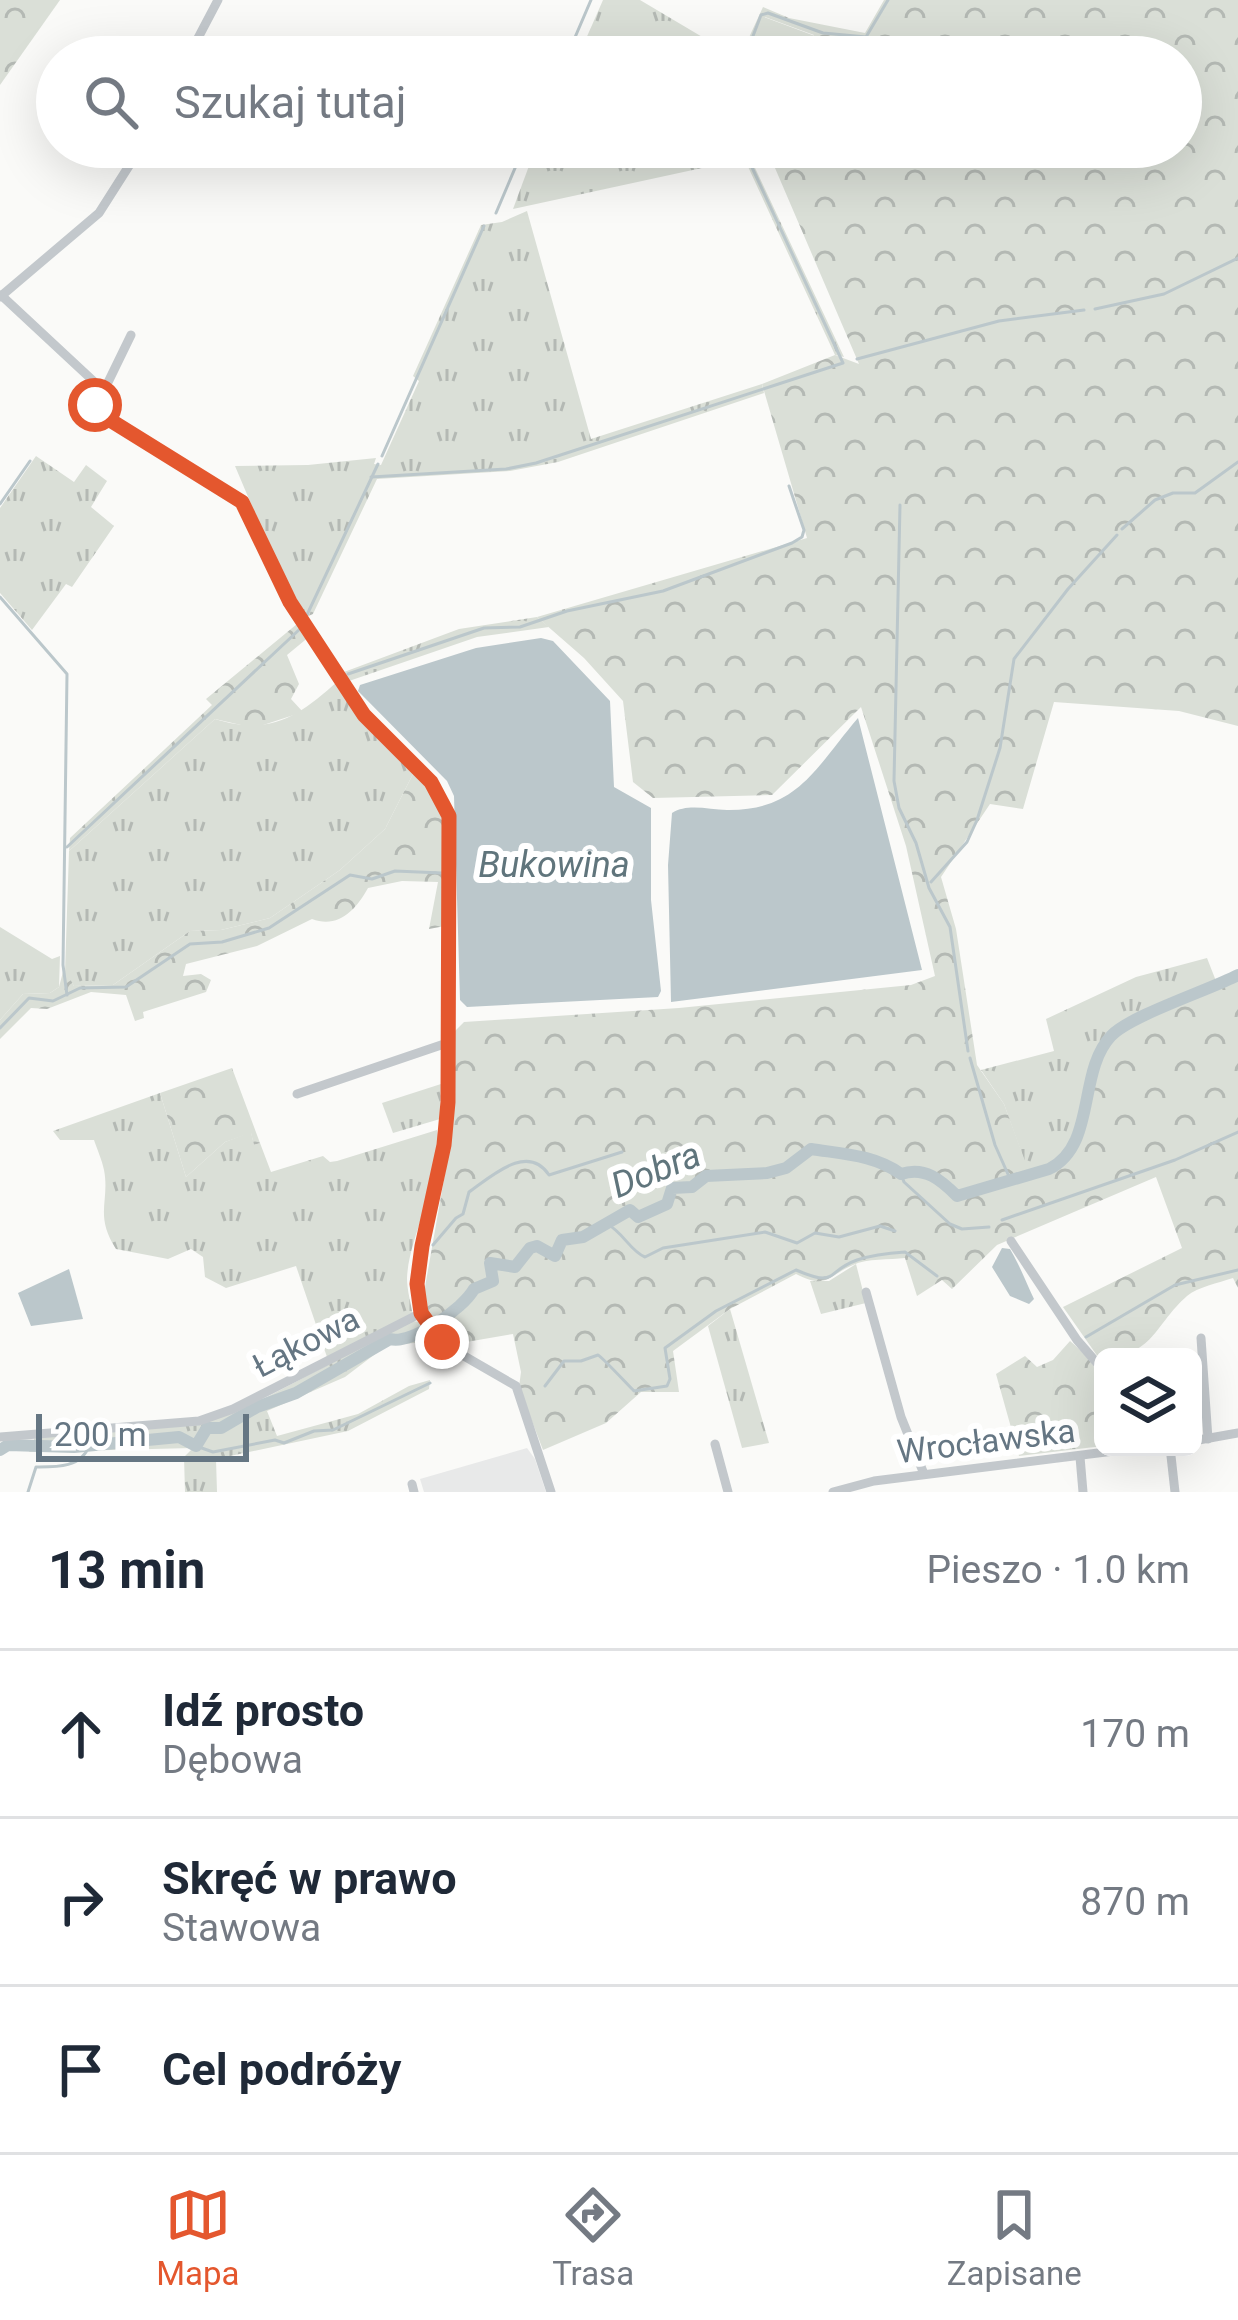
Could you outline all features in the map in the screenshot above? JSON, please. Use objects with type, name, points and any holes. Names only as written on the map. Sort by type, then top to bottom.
[{"type":"street","points":[[199,36],[218,0]]},
{"type":"street","points":[[104,389],[1,296],[99,213],[128,168]]},
{"type":"street","points":[[131,334],[95,405],[97,412],[242,502],[290,602],[364,715],[431,782],[446,806],[450,1042],[444,1145],[418,1264],[426,1322],[445,1346],[517,1386],[551,1492]]},
{"type":"street","points":[[297,1094],[450,1042]]},
{"type":"street","points":[[1011,1241],[1094,1360]]},
{"type":"street","points":[[866,1292],[902,1417],[925,1474]]},
{"type":"street","name":"Łąkowa","points":[[0,1437],[199,1421],[426,1322]]},
{"type":"street","points":[[1201,1338],[1208,1438]]},
{"type":"street","points":[[1202,1439],[1238,1433]]},
{"type":"street","points":[[715,1444],[728,1492]]},
{"type":"street","name":"Wrocławska","points":[[833,1492],[925,1474],[1094,1454]]},
{"type":"street","points":[[1171,1456],[1175,1492]]},
{"type":"street","points":[[1080,1457],[1083,1492]]},
{"type":"shaded area","points":[[527,1448],[546,1492],[424,1492],[420,1479]]},
{"type":"green space","points":[[0,0],[60,0],[0,85]]},
{"type":"green space","points":[[603,0],[640,0],[701,36],[587,36]]},
{"type":"green space","points":[[884,0],[1238,0],[1238,726],[1179,711],[1054,702],[1023,809],[990,804],[941,877],[956,929],[977,1065],[1004,1104],[1031,1177],[1054,1167],[1069,1153],[1084,1118],[1099,1059],[1120,1031],[1238,979],[1238,1288],[1233,1278],[1192,1293],[1138,1348],[1094,1351],[1063,1307],[1182,1248],[1156,1177],[997,1245],[952,1289],[942,1280],[917,1296],[905,1258],[859,1263],[821,1281],[796,1274],[730,1309],[673,1351],[679,1392],[641,1392],[606,1423],[543,1450],[519,1387],[521,1372],[513,1334],[449,1345],[422,1304],[449,1151],[454,1032],[464,1022],[679,1008],[911,985],[935,976],[906,846],[861,707],[772,795],[653,798],[633,782],[623,701],[537,617],[807,538],[762,384],[835,355],[859,364],[775,168],[1202,168],[1202,36],[813,36],[765,17],[757,36],[750,36],[763,7],[789,18],[865,33]]},
{"type":"green space","points":[[764,17],[815,36],[757,36]]},
{"type":"green space","points":[[528,168],[702,168],[513,209]]},
{"type":"green space","points":[[749,168],[755,168],[844,357],[835,355]]},
{"type":"green space","points":[[527,211],[591,439],[762,384],[764,393],[558,462],[510,471],[377,479],[313,614],[306,617],[235,466],[376,458],[374,464],[381,465],[419,381],[413,376],[481,225]]},
{"type":"green space","points":[[36,456],[74,482],[86,465],[107,481],[91,507],[114,526],[72,587],[66,584],[32,630],[0,593],[0,508]]},
{"type":"green space","points":[[537,617],[549,627],[477,637],[349,681],[344,672],[459,629]]},
{"type":"green space","points":[[297,624],[310,636],[287,655],[299,684],[291,699],[303,712],[254,728],[215,719],[69,851],[70,838],[212,705],[206,699]]},
{"type":"green space","points":[[338,681],[372,732],[415,770],[385,829],[340,870],[270,918],[221,930],[190,931],[113,985],[74,986],[65,972],[69,851],[215,719],[252,725],[282,720],[310,705]]},
{"type":"green space","points":[[415,770],[429,786],[444,822],[445,926],[429,929],[438,882],[402,881],[368,888],[358,904],[338,919],[312,919],[257,946],[186,964],[183,976],[201,974],[211,980],[206,992],[143,1012],[144,1018],[135,1021],[126,995],[91,992],[47,1009],[31,1008],[0,1039],[0,1020],[23,994],[50,993],[59,987],[64,968],[74,986],[113,985],[190,931],[221,930],[270,918],[340,870],[385,829]]},
{"type":"green space","points":[[0,927],[52,959],[60,956],[59,987],[50,993],[23,994],[0,1020]]},
{"type":"green space","points":[[1207,958],[1216,981],[1109,1032],[1088,1076],[1082,1112],[1064,1153],[1056,1163],[1029,1174],[1004,1104],[981,1070],[1054,1051],[1046,1019],[1136,977]]},
{"type":"green space","points":[[232,1068],[260,1143],[254,1145],[251,1133],[225,1142],[186,1177],[160,1093]]},
{"type":"green space","points":[[441,1084],[440,1119],[393,1133],[382,1103]]},
{"type":"green space","points":[[160,1093],[186,1177],[225,1142],[251,1132],[271,1172],[323,1156],[337,1161],[437,1130],[432,1184],[409,1261],[413,1316],[327,1357],[296,1266],[226,1288],[205,1277],[203,1257],[191,1249],[168,1259],[116,1249],[106,1227],[104,1170],[94,1140],[60,1140],[53,1131]]},
{"type":"green space","points":[[856,1264],[866,1303],[821,1314],[810,1281],[829,1281]]},
{"type":"green space","points":[[730,1309],[769,1443],[742,1448],[708,1326]]},
{"type":"green space","points":[[412,1321],[422,1322],[427,1333],[415,1343],[387,1345],[345,1377],[267,1411],[277,1436],[358,1414],[430,1380],[429,1389],[348,1431],[216,1459],[217,1492],[185,1492],[184,1457],[193,1448],[29,1452],[35,1437],[200,1425],[261,1400]]},
{"type":"green space","points":[[1070,1341],[1094,1368],[1094,1447],[1019,1456],[996,1374],[1025,1356],[1037,1367],[1053,1360]]},
{"type":"water","name":"Bukowina","points":[[541,638],[553,641],[610,701],[614,787],[651,808],[658,997],[467,1007],[460,1000],[454,796],[447,781],[358,691],[360,685],[476,648]]},
{"type":"water","name":"Bukowina","points":[[858,718],[922,970],[671,1002],[668,865],[672,813],[772,803],[803,783]]},
{"type":"water","points":[[1002,1248],[1010,1249],[1020,1268],[1034,1299],[1029,1304],[1010,1296],[992,1267]]},
{"type":"water","points":[[69,1269],[83,1319],[31,1326],[18,1293]]},
{"type":"waterway","points":[[576,36],[591,0]]},
{"type":"waterway","points":[[867,36],[888,0]]},
{"type":"waterway","points":[[753,36],[761,15],[768,13],[823,33],[855,36]]},
{"type":"waterway","points":[[496,213],[515,168]]},
{"type":"waterway","points":[[371,477],[536,463],[843,363],[752,168]]},
{"type":"waterway","points":[[382,456],[484,226]]},
{"type":"waterway","points":[[1095,309],[1164,294],[1238,258]]},
{"type":"waterway","points":[[857,359],[999,321],[1084,310]]},
{"type":"waterway","points":[[0,504],[30,461]]},
{"type":"waterway","points":[[1122,529],[1155,500],[1173,493],[1195,493],[1238,462]]},
{"type":"waterway","points":[[305,619],[378,464]]},
{"type":"waterway","points":[[348,674],[484,628],[520,627],[567,611],[663,591],[792,543],[804,530],[789,486]]},
{"type":"waterway","points":[[900,505],[894,781],[899,808],[916,843],[929,888],[950,927],[968,1051]]},
{"type":"waterway","points":[[931,882],[967,842],[977,820],[1000,748],[1014,659],[1117,535]]},
{"type":"waterway","points":[[0,597],[67,674],[63,965],[67,995]]},
{"type":"waterway","points":[[67,847],[301,628]]},
{"type":"waterway","points":[[0,1028],[29,998],[53,1001],[80,988],[126,987],[190,944],[222,942],[269,928],[350,875],[372,879],[395,871],[442,873]]},
{"type":"waterway","name":"Dobra","points":[[0,1450],[8,1445],[74,1447],[179,1437],[196,1446],[207,1428],[221,1428],[257,1407],[296,1393],[390,1339],[410,1337],[436,1324],[474,1289],[493,1281],[490,1263],[515,1267],[537,1246],[555,1256],[562,1240],[583,1237],[630,1210],[638,1217],[667,1204],[672,1188],[692,1187],[706,1176],[767,1173],[786,1168],[811,1149],[870,1159],[901,1174],[925,1173],[957,1196],[1049,1169],[1074,1143],[1094,1069],[1111,1036],[1151,1012],[1238,975]]},
{"type":"waterway","points":[[970,1058],[995,1145],[1011,1181]]},
{"type":"waterway","points":[[1002,1220],[1175,1160],[1238,1132]]},
{"type":"waterway","points":[[433,1245],[463,1214],[469,1192],[510,1165],[531,1162],[549,1175],[622,1152]]},
{"type":"waterway","points":[[901,1174],[950,1224],[962,1229],[989,1227]]},
{"type":"waterway","points":[[607,1224],[645,1257],[663,1248],[765,1232],[797,1243],[815,1233],[839,1237],[880,1226],[895,1231]]},
{"type":"waterway","points":[[545,1386],[564,1361],[598,1355],[634,1391],[667,1386],[665,1348],[716,1311],[796,1270],[825,1278],[857,1260],[905,1252],[937,1276]]},
{"type":"waterway","points":[[1086,1337],[1175,1285],[1238,1270]]},
{"type":"waterway","points":[[196,1446],[213,1452],[275,1440],[284,1443],[314,1431],[333,1430],[430,1383]]},
{"type":"waterway","points":[[28,1492],[36,1467],[74,1462],[89,1446]]},
{"type":"route","points":[[95,405],[97,412],[242,502],[290,602],[364,715],[431,782],[446,806],[448,1102],[417,1284],[421,1313],[442,1342]]}]
